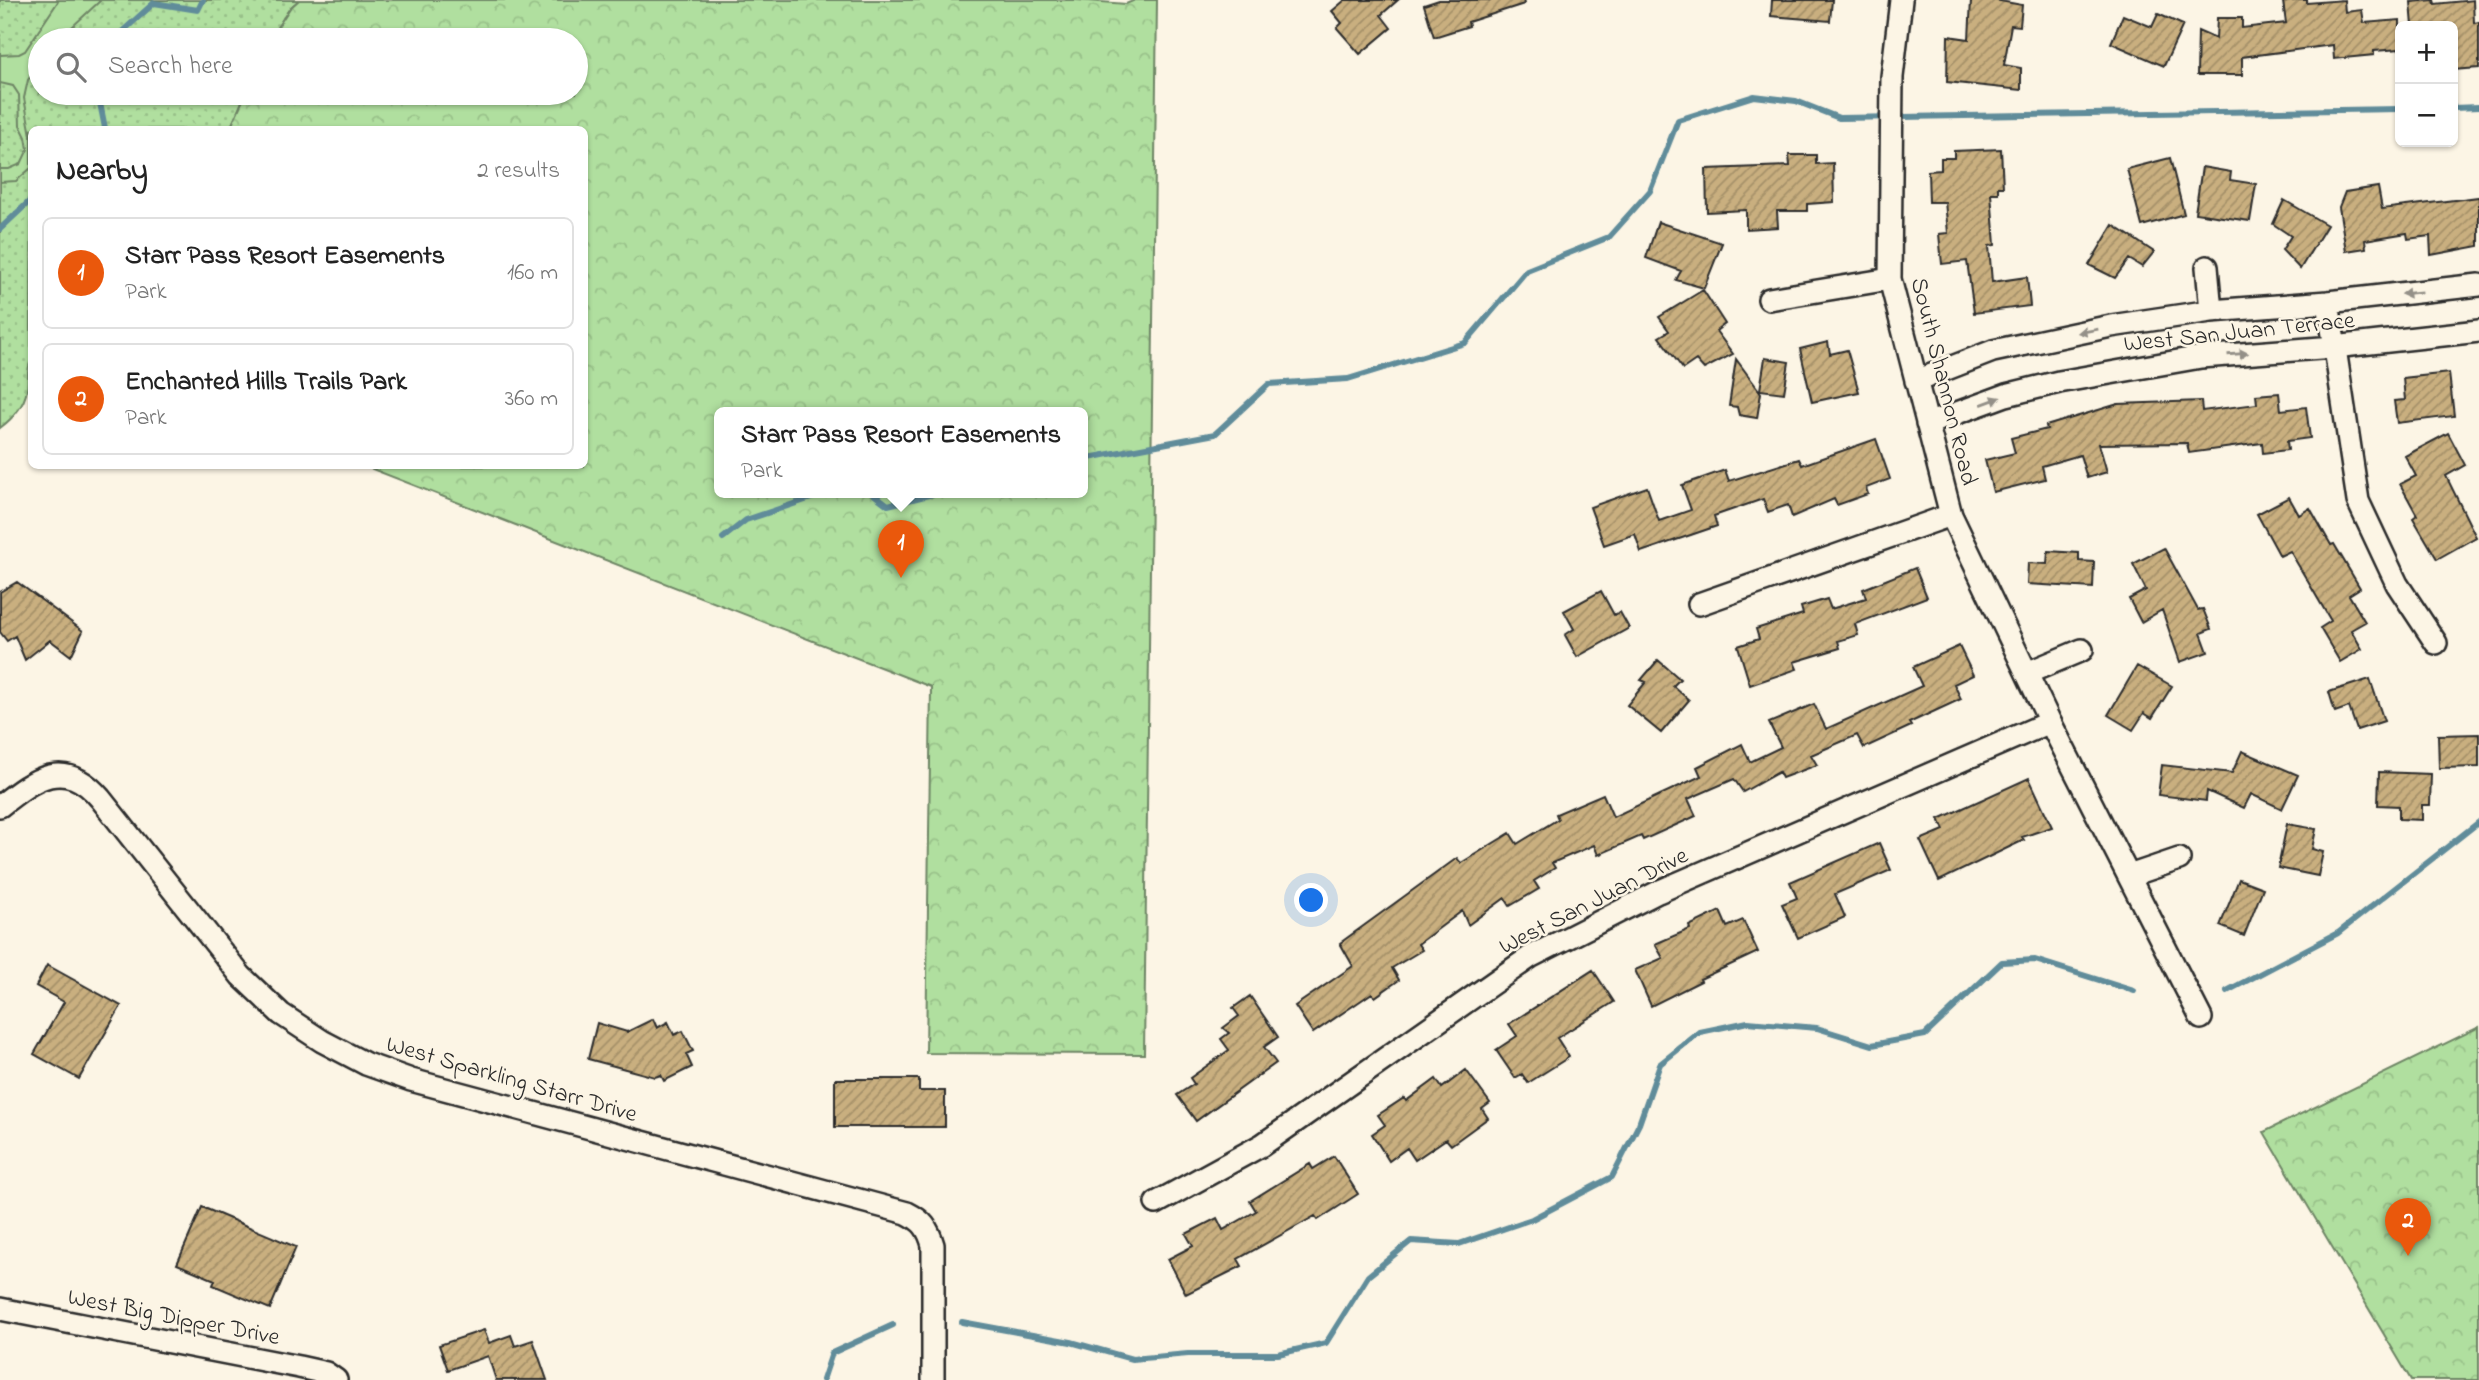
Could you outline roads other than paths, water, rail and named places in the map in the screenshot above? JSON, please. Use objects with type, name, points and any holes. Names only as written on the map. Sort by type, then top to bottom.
[{"type":"street","name":"South Shannon Road","points":[[1901,0],[1892,77],[1890,279],[1951,515],[2050,722],[2201,1017]]},
{"type":"street","name":"West San Juan Terrace","points":[[2207,267],[2211,311]]},
{"type":"street","points":[[1769,299],[1890,279]]},
{"type":"street","name":"West San Juan Terrace","points":[[1916,381],[1993,351],[2050,338],[2211,311],[2328,302],[2479,285]]},
{"type":"street","points":[[2328,302],[2358,500],[2397,584],[2436,643]]},
{"type":"street","name":"West San Juan Terrace","points":[[1927,424],[2006,395],[2071,380],[2201,357],[2334,347],[2479,331]]},
{"type":"street","points":[[1699,604],[1951,515]]},
{"type":"street","points":[[2026,673],[2082,650]]},
{"type":"street","name":"West San Juan Drive","points":[[1156,1203],[1262,1145],[1530,957],[1658,891],[2050,722]]},
{"type":"street","name":"West Sparkling Starr Drive","points":[[0,806],[35,780],[47,775],[61,774],[85,783],[94,790],[241,976],[281,1014],[322,1041],[366,1064],[411,1080],[906,1213],[919,1219],[929,1231],[933,1245],[933,1380]]},
{"type":"street","points":[[2129,876],[2179,859]]},
{"type":"street","name":"West Big Dipper Drive","points":[[0,1309],[299,1367],[326,1373],[336,1380]]},
{"type":"waterway","points":[[126,28],[154,3],[198,10],[203,0]]},
{"type":"waterway","points":[[1088,458],[1215,434],[1269,384],[1348,379],[1465,343],[1527,270],[1609,237],[1650,191],[1678,120],[1754,96],[1796,101],[1839,118],[2395,109]]},
{"type":"waterway","points":[[100,105],[105,126]]},
{"type":"waterway","points":[[2458,108],[2479,107]]},
{"type":"waterway","points":[[0,229],[28,203]]},
{"type":"waterway","points":[[723,538],[746,520],[811,498]]},
{"type":"waterway","points":[[879,498],[888,505],[917,498]]},
{"type":"waterway","points":[[2227,991],[2338,933],[2479,822]]},
{"type":"waterway","points":[[962,1322],[1071,1342],[1132,1359],[1188,1354],[1278,1354],[1326,1343],[1368,1276],[1411,1241],[1459,1244],[1532,1219],[1612,1177],[1639,1124],[1660,1064],[1700,1032],[1748,1022],[1817,1028],[1872,1045],[1925,1035],[2002,962],[2035,960],[2134,991]]},
{"type":"waterway","points":[[823,1380],[832,1353],[893,1325]]},
{"type":"place","name":"Starr Pass Resort Easements","points":[[901,578]]},
{"type":"place","name":"Enchanted Hills Trails Park","points":[[2408,1256]]}]
